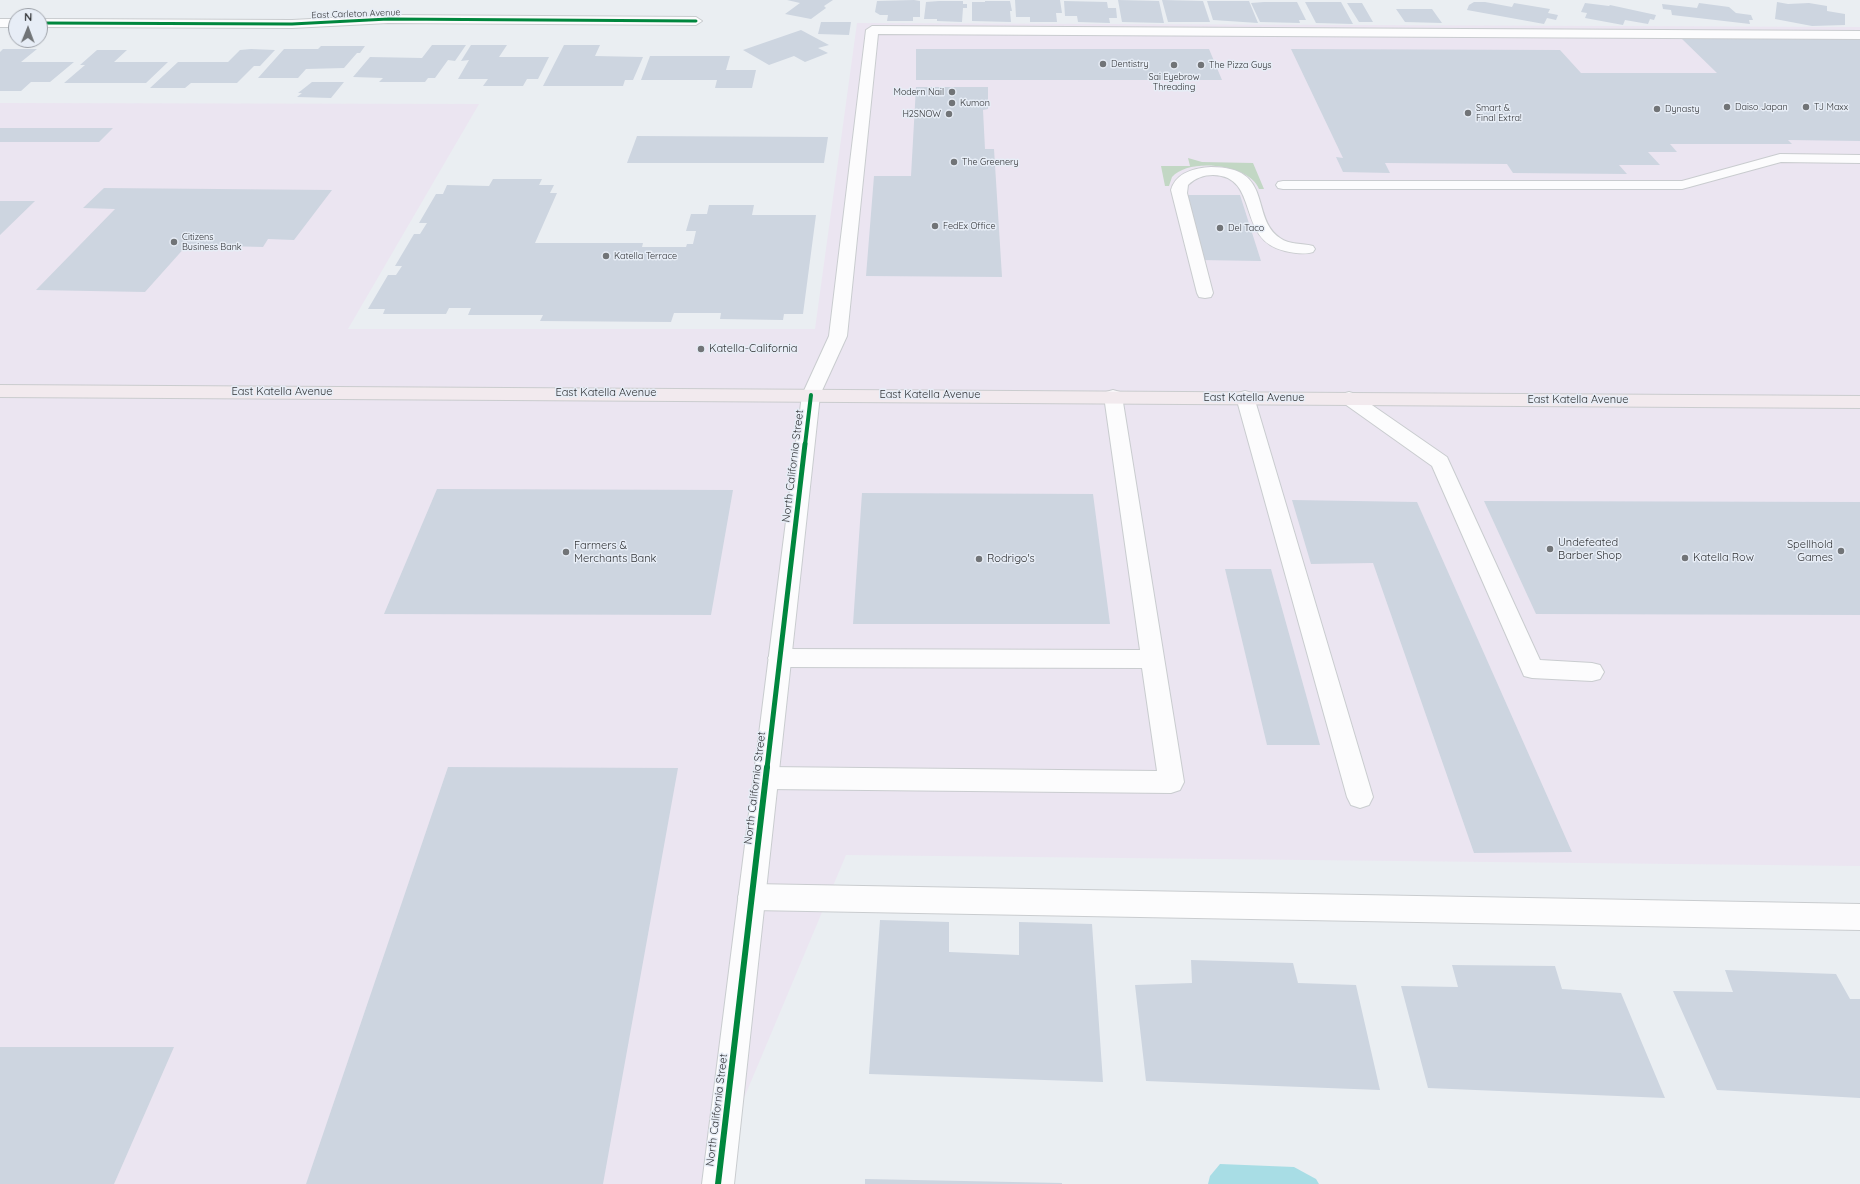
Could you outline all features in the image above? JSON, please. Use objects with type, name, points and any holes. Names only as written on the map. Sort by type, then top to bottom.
[{"type":"main road","name":"East Katella Avenue","points":[[0,390],[811,394],[1860,402]]},
{"type":"street","name":"East Carleton Avenue","points":[[48,23],[292,24],[388,20],[696,21]]},
{"type":"street","name":"North California Street","points":[[718,1184],[811,394],[838,336],[872,30],[1860,35]]},
{"type":"street","points":[[1283,185],[1682,185],[1780,158],[1860,159]]},
{"type":"street","points":[[1205,293],[1179,193],[1182,182],[1189,176],[1200,171],[1214,170],[1238,176],[1248,187],[1261,223],[1272,240],[1281,246],[1307,249]]},
{"type":"street","points":[[766,778],[1171,782],[1114,396]]},
{"type":"street","points":[[1244,398],[1360,797]]},
{"type":"street","points":[[1349,398],[1440,462],[1532,668],[1592,672]]},
{"type":"street","points":[[780,658],[1152,659]]},
{"type":"street","points":[[752,897],[1860,917]]},
{"type":"shaded area","points":[[857,23],[1860,27],[1860,866],[846,855],[708,1184],[0,1184],[0,103],[479,104],[348,329],[815,329]]},
{"type":"green space","points":[[1188,158],[1202,162],[1253,163],[1264,189],[1259,189],[1253,180],[1232,169],[1205,165],[1180,171],[1172,177],[1169,186],[1165,186],[1161,166],[1190,166]]},
{"type":"water","points":[[1220,1164],[1294,1167],[1316,1179],[1319,1184],[1208,1184],[1210,1176]]},
{"type":"building","points":[[787,0],[833,0],[824,6],[826,8],[811,19],[785,14],[800,3]]},
{"type":"building","points":[[1015,0],[1060,0],[1062,13],[1056,13],[1057,22],[1030,22],[1030,17],[1016,17]]},
{"type":"building","points":[[1118,0],[1159,1],[1164,23],[1122,22]]},
{"type":"building","points":[[1162,0],[1203,1],[1210,22],[1168,22]]},
{"type":"building","points":[[877,1],[920,1],[920,17],[913,17],[913,21],[887,21],[888,15],[880,15],[875,12]]},
{"type":"building","points":[[963,1],[963,4],[967,4],[967,8],[963,8],[962,22],[924,19],[926,2]]},
{"type":"building","points":[[1010,1],[1012,11],[1010,11],[1011,22],[972,21],[972,2]]},
{"type":"building","points":[[1064,1],[1107,2],[1108,8],[1116,8],[1117,18],[1109,18],[1110,23],[1078,22],[1077,16],[1065,16]]},
{"type":"building","points":[[1207,1],[1249,1],[1258,23],[1213,20]]},
{"type":"building","points":[[1297,2],[1306,20],[1299,20],[1300,23],[1260,22],[1251,3]]},
{"type":"building","points":[[1305,2],[1341,2],[1353,24],[1316,23]]},
{"type":"building","points":[[1474,2],[1485,2],[1512,7],[1514,3],[1550,9],[1548,13],[1558,15],[1556,20],[1547,18],[1544,24],[1467,10],[1469,5]]},
{"type":"building","points":[[1777,2],[1788,4],[1809,3],[1827,6],[1827,11],[1845,14],[1845,25],[1812,26],[1775,19]]},
{"type":"building","points":[[1347,3],[1362,3],[1373,22],[1359,22]]},
{"type":"building","points":[[1585,3],[1610,5],[1656,15],[1654,20],[1650,19],[1648,24],[1625,20],[1623,25],[1585,18],[1587,13],[1581,12]]},
{"type":"building","points":[[1699,3],[1729,7],[1736,13],[1751,15],[1753,20],[1749,20],[1750,24],[1672,15],[1671,10],[1663,9],[1662,4],[1697,8]]},
{"type":"building","points":[[1396,9],[1432,9],[1442,23],[1405,22]]},
{"type":"building","points":[[821,22],[851,22],[849,35],[818,34]]},
{"type":"building","points":[[801,30],[829,45],[818,48],[828,53],[805,62],[794,56],[769,65],[743,50]]},
{"type":"building","points":[[1681,38],[1860,39],[1860,141],[1788,140],[1792,144],[1670,144],[1677,152],[1648,152],[1660,165],[1619,165],[1627,174],[1513,173],[1507,164],[1385,163],[1390,173],[1343,172],[1336,157],[1343,158],[1291,49],[1560,50],[1581,73],[1717,73]]},
{"type":"building","points":[[432,45],[466,45],[455,61],[448,60],[435,78],[428,78],[425,82],[379,82],[383,78],[353,77],[370,57],[422,58]]},
{"type":"building","points":[[471,45],[507,45],[499,57],[549,57],[538,79],[527,79],[523,86],[483,86],[488,79],[458,79],[469,60],[461,61]]},
{"type":"building","points":[[564,45],[600,45],[595,56],[643,57],[633,80],[625,80],[623,86],[543,86]]},
{"type":"building","points":[[321,46],[365,46],[360,53],[357,53],[344,68],[306,69],[298,78],[258,78],[284,49],[318,49]]},
{"type":"building","points":[[3,49],[37,49],[21,62],[74,62],[50,82],[31,82],[21,91],[0,91],[0,52]]},
{"type":"building","points":[[916,49],[1209,49],[1222,80],[916,80]]},
{"type":"building","points":[[97,50],[127,50],[114,62],[168,62],[146,83],[64,83],[85,65],[80,65]]},
{"type":"building","points":[[240,50],[275,50],[260,66],[254,66],[237,83],[191,83],[185,88],[150,88],[178,62],[228,62]]},
{"type":"building","points":[[650,56],[730,56],[726,70],[756,70],[752,88],[715,88],[717,80],[641,80]]},
{"type":"building","points":[[312,82],[344,82],[331,98],[297,97],[302,93],[298,93]]},
{"type":"building","name":"FedEx Office","points":[[916,87],[988,87],[988,109],[983,110],[985,149],[994,149],[1002,277],[866,276],[874,176],[911,176]]},
{"type":"building","points":[[0,128],[113,128],[99,142],[0,142]]},
{"type":"building","points":[[637,136],[828,137],[824,163],[627,163]]},
{"type":"building","name":"Katella Terrace","points":[[493,179],[542,179],[539,185],[554,185],[550,193],[557,193],[535,243],[643,243],[642,247],[686,247],[687,244],[693,244],[696,231],[686,231],[691,214],[707,214],[709,205],[754,205],[752,215],[816,215],[803,314],[784,314],[783,320],[720,319],[721,313],[674,313],[671,322],[540,321],[543,315],[468,315],[471,308],[449,308],[446,314],[383,314],[385,309],[368,309],[388,275],[396,275],[402,266],[395,266],[414,234],[420,234],[427,223],[419,223],[436,194],[443,194],[447,185],[489,186]]},
{"type":"building","name":"Citizens Business Bank","points":[[104,188],[332,190],[294,240],[268,239],[263,247],[187,245],[145,292],[36,290],[115,209],[83,208]]},
{"type":"building","name":"Del Taco","points":[[1182,195],[1240,195],[1261,261],[1199,260]]},
{"type":"building","points":[[0,201],[35,201],[0,235]]},
{"type":"building","name":"Farmers & Merchants Bank","points":[[437,489],[733,490],[711,615],[384,614]]},
{"type":"building","name":"Rodrigo's","points":[[862,493],[1093,494],[1110,624],[853,624]]},
{"type":"building","points":[[1292,500],[1417,502],[1572,852],[1474,853],[1373,563],[1311,564]]},
{"type":"building","name":"Katella Row","points":[[1484,501],[1860,502],[1860,615],[1536,614]]},
{"type":"building","points":[[1225,569],[1271,569],[1320,745],[1267,745]]},
{"type":"building","points":[[448,767],[678,768],[603,1184],[306,1184]]},
{"type":"building","points":[[880,920],[949,922],[949,952],[1019,955],[1019,922],[1092,924],[1103,1082],[869,1074]]},
{"type":"building","points":[[1191,960],[1293,963],[1298,983],[1356,985],[1380,1090],[1146,1081],[1135,985],[1192,983]]},
{"type":"building","points":[[1452,965],[1555,966],[1562,989],[1621,993],[1665,1098],[1428,1088],[1401,986],[1458,987]]},
{"type":"building","points":[[1725,970],[1836,974],[1850,999],[1860,999],[1860,1098],[1717,1090],[1673,991],[1733,992]]},
{"type":"building","points":[[0,1047],[174,1047],[114,1184],[0,1184]]},
{"type":"building","points":[[865,1179],[1062,1183],[1062,1184],[865,1184]]},
{"type":"cycle path","points":[[48,23],[292,24],[388,19],[696,21]]},
{"type":"cycle path","points":[[718,1184],[811,395]]},
{"type":"place","name":"Dentistry","points":[[1103,64]]},
{"type":"place","name":"Sai Eyebrow Threading","points":[[1174,65]]},
{"type":"place","name":"The Pizza Guys","points":[[1201,65]]},
{"type":"place","name":"Modern Nail","points":[[952,92]]},
{"type":"place","name":"Kumon","points":[[952,103]]},
{"type":"place","name":"Daiso Japan","points":[[1727,107]]},
{"type":"place","name":"TJ Maxx","points":[[1806,107]]},
{"type":"place","name":"Dynasty","points":[[1657,109]]},
{"type":"place","name":"Smart & Final Extra!","points":[[1468,113]]},
{"type":"place","name":"H2SNOW","points":[[949,114]]},
{"type":"place","name":"The Greenery","points":[[954,162]]},
{"type":"place","name":"FedEx Office","points":[[935,226]]},
{"type":"place","name":"Del Taco","points":[[1220,228]]},
{"type":"place","name":"Citizens Business Bank","points":[[174,242]]},
{"type":"place","name":"Katella Terrace","points":[[606,256]]},
{"type":"place","name":"Katella-California","points":[[701,349]]},
{"type":"place","name":"Undefeated Barber Shop","points":[[1550,549]]},
{"type":"place","name":"Spellhold Games","points":[[1841,551]]},
{"type":"place","name":"Farmers & Merchants Bank","points":[[566,552]]},
{"type":"place","name":"Katella Row","points":[[1685,558]]},
{"type":"place","name":"Rodrigo's","points":[[979,559]]}]
